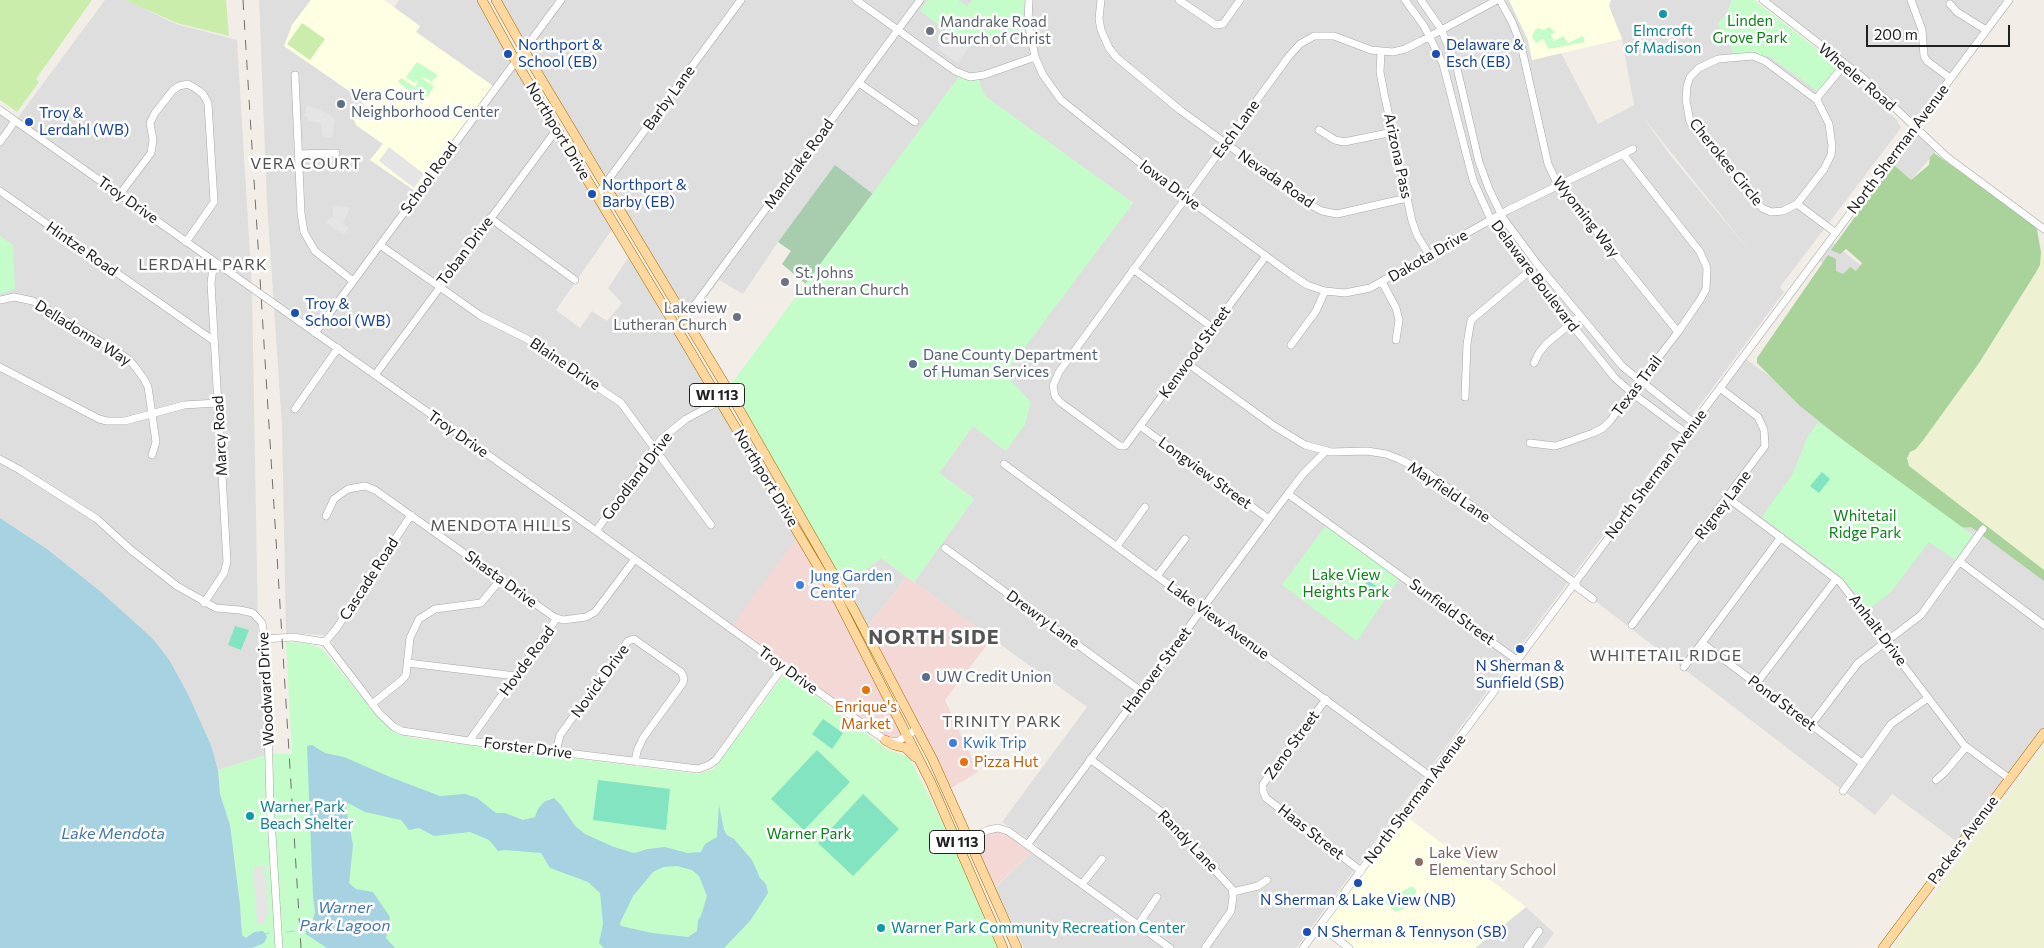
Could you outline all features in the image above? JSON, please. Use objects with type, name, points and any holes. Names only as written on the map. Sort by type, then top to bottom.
[{"type":"main road","name":"Northport Drive","points":[[482,0],[515,60],[720,401],[846,617],[908,736],[939,802],[950,812],[1017,948]]},
{"type":"main road","name":"Northport Drive","points":[[496,0],[732,395],[883,664],[937,767],[1003,948]]},
{"type":"main road","points":[[846,617],[853,619],[867,646],[883,664]]},
{"type":"main road","name":"Packers Avenue","points":[[1883,948],[2044,733]]},
{"type":"main road","points":[[885,740],[910,751],[931,783]]},
{"type":"street","name":"School Road","points":[[316,333],[561,0]]},
{"type":"street","name":"Barby Lane","points":[[597,195],[741,0]]},
{"type":"street","points":[[856,0],[955,71],[970,77],[984,75],[1035,57]]},
{"type":"street","name":"Mandrake Road","points":[[676,327],[686,317],[920,0]]},
{"type":"street","name":"Iowa Drive","points":[[1029,0],[1028,22],[1035,57],[1053,90],[1073,111],[1186,198],[1266,256],[1307,285],[1325,291]]},
{"type":"street","name":"Nevada Road","points":[[1101,0],[1099,19],[1101,30],[1109,48],[1116,57],[1226,144],[1308,204],[1322,211],[1337,214],[1407,198]]},
{"type":"street","points":[[1179,0],[1213,24],[1223,24],[1240,0]]},
{"type":"street","name":"Delaware Boulevard","points":[[1405,0],[1430,36],[1449,83],[1472,180],[1491,220],[1529,272],[1615,378],[1686,433]]},
{"type":"street","name":"Delaware Boulevard","points":[[1421,0],[1441,30],[1456,64],[1479,162],[1500,214],[1538,264],[1623,367],[1694,423]]},
{"type":"street","name":"Esch Lane","points":[[1123,447],[1060,402],[1052,386],[1057,375],[1133,269],[1289,56],[1308,39],[1318,35],[1334,36],[1381,52],[1405,49],[1498,0]]},
{"type":"street","name":"Wyoming Way","points":[[1498,0],[1512,22],[1521,45],[1548,164],[1559,185],[1678,332]]},
{"type":"street","name":"Wheeler Road","points":[[1763,0],[1862,77],[1959,167],[2044,229]]},
{"type":"street","points":[[1911,0],[1922,30],[1924,56],[1927,61],[1950,78]]},
{"type":"street","name":"North Sherman Avenue","points":[[1303,948],[2009,0]]},
{"type":"street","points":[[1950,4],[1954,10],[1986,30]]},
{"type":"street","name":"Arizona Pass","points":[[1381,52],[1380,72],[1407,198],[1417,236],[1429,255]]},
{"type":"street","name":"Cherokee Circle","points":[[1753,56],[1765,61],[1816,99],[1829,124],[1832,146],[1831,155],[1824,169],[1797,204],[1783,211],[1771,212],[1762,208],[1690,122],[1686,100],[1690,77],[1710,62],[1732,57],[1753,56]]},
{"type":"street","points":[[1816,99],[1845,64]]},
{"type":"street","points":[[295,75],[301,213],[304,232],[315,251],[353,281]]},
{"type":"street","points":[[859,83],[916,122]]},
{"type":"street","points":[[120,194],[151,153],[153,140],[150,123],[173,90],[188,84],[204,94],[208,103],[214,202],[186,242]]},
{"type":"street","name":"Troy Drive","points":[[0,110],[596,531],[885,740]]},
{"type":"street","points":[[0,142],[15,121]]},
{"type":"street","name":"Toban Drive","points":[[375,375],[557,129]]},
{"type":"street","points":[[1319,130],[1335,140],[1344,142],[1392,132]]},
{"type":"street","name":"Dakota Drive","points":[[1325,291],[1345,293],[1370,288],[1500,214],[1633,149]]},
{"type":"street","points":[[298,154],[336,152]]},
{"type":"street","name":"Texas Trail","points":[[1530,442],[1555,446],[1594,434],[1610,422],[1678,332],[1706,289],[1707,268],[1700,252],[1623,154]]},
{"type":"street","name":"Hintze Road","points":[[0,191],[214,341]]},
{"type":"street","points":[[1797,204],[1836,233]]},
{"type":"street","points":[[490,218],[575,280]]},
{"type":"street","name":"Blaine Drive","points":[[380,245],[481,316],[533,342],[612,395],[626,408],[711,525]]},
{"type":"street","name":"Kenwood Street","points":[[1123,447],[1128,443],[1266,256]]},
{"type":"street","name":"Marcy Road","points":[[204,603],[224,573],[228,562],[211,283],[213,268],[216,263]]},
{"type":"street","points":[[1465,397],[1466,344],[1471,320],[1538,264]]},
{"type":"street","points":[[1133,269],[1213,328]]},
{"type":"street","points":[[1382,282],[1396,308],[1399,320],[1396,340]]},
{"type":"street","points":[[1291,345],[1316,311],[1325,291]]},
{"type":"street","name":"Delladonna Way","points":[[0,300],[9,297],[22,298],[37,303],[131,362],[144,379],[152,413],[156,442],[152,455]]},
{"type":"street","points":[[1534,363],[1541,349],[1580,316]]},
{"type":"street","points":[[295,409],[338,348]]},
{"type":"street","name":"Mayfield Lane","points":[[1187,363],[1281,431],[1305,445],[1326,451],[1367,451],[1386,454],[1415,466],[1436,478],[1575,582],[1578,588],[1593,599]]},
{"type":"street","points":[[0,367],[99,419],[118,422],[184,405],[218,403]]},
{"type":"street","name":"Rigney Lane","points":[[1632,625],[1765,446],[1763,426],[1758,417],[1720,388]]},
{"type":"street","name":"Goodland Drive","points":[[596,531],[654,448],[673,428],[732,395]]},
{"type":"street","name":"Longview Street","points":[[1140,426],[1269,519]]},
{"type":"street","name":"Hanover Street","points":[[1028,844],[1269,519],[1308,469],[1326,451]]},
{"type":"street","name":"Woodward Drive","points":[[0,459],[97,519],[177,586],[204,603],[216,608],[252,613],[262,623],[265,639],[278,948]]},
{"type":"street","name":"Lake View Avenue","points":[[1004,464],[1432,777]]},
{"type":"street","name":"Shasta Drive","points":[[326,516],[334,500],[348,489],[357,486],[375,490],[557,618]]},
{"type":"street","name":"Sunfield Street","points":[[1288,494],[1518,661]]},
{"type":"street","name":"Anhalt Drive","points":[[1728,498],[1836,579],[1848,591],[1887,641],[1966,747],[2010,779]]},
{"type":"street","points":[[1117,546],[1145,508]]},
{"type":"street","name":"Cascade Road","points":[[325,642],[411,515]]},
{"type":"street","points":[[1811,725],[1858,663],[1921,614],[1983,529]]},
{"type":"street","points":[[1684,667],[1781,537]]},
{"type":"street","points":[[1157,576],[1185,539]]},
{"type":"street","name":"Drewry Lane","points":[[945,548],[1141,691]]},
{"type":"street","name":"Hovde Road","points":[[469,741],[557,618],[574,620],[595,612],[635,559]]},
{"type":"street","points":[[1960,562],[2044,625]]},
{"type":"street","points":[[372,704],[404,678],[408,663],[410,638],[419,618],[435,609],[481,603],[501,579]]},
{"type":"street","points":[[1756,684],[1836,579]]},
{"type":"street","points":[[265,639],[294,637],[325,642]]},
{"type":"street","name":"Novick Drive","points":[[556,752],[560,735],[630,640],[638,641],[683,674],[683,683],[644,738],[637,751],[635,762]]},
{"type":"street","name":"Forster Drive","points":[[325,642],[372,704],[387,721],[402,731],[698,769],[710,765],[716,760],[783,667]]},
{"type":"street","name":"Pond Street","points":[[1702,643],[1862,763]]},
{"type":"street","points":[[408,663],[516,676]]},
{"type":"street","points":[[1843,791],[1891,724],[1928,698]]},
{"type":"street","name":"Zeno Street","points":[[1262,792],[1263,784],[1326,700]]},
{"type":"street","points":[[885,740],[895,743],[917,730]]},
{"type":"street","points":[[1936,780],[1966,747]]},
{"type":"street","name":"Randy Lane","points":[[1090,759],[1164,813],[1226,880],[1233,892]]},
{"type":"street","name":"Haas Street","points":[[1262,792],[1266,798],[1361,871]]},
{"type":"street","points":[[964,842],[988,830],[998,828],[1008,831],[1170,948]]},
{"type":"street","points":[[1082,884],[1102,859]]},
{"type":"street","points":[[1205,948],[1231,911],[1233,892],[1258,886],[1266,880]]},
{"type":"street","points":[[1138,925],[1157,897]]},
{"type":"street","points":[[1320,926],[1349,948]]},
{"type":"street","points":[[1527,948],[1540,931]]},
{"type":"shaded area","name":"LERDAHL PARK","points":[[105,0],[126,0],[176,24],[237,40],[252,288],[258,627],[269,754],[218,770],[211,745],[188,694],[170,661],[100,591],[47,549],[0,518],[0,110],[16,120]]},
{"type":"shaded area","points":[[259,0],[311,0],[292,25],[365,105],[353,117],[356,125],[383,144],[370,160],[495,88],[416,32],[419,26],[394,7],[399,0],[482,0],[615,225],[556,310],[580,328],[592,311],[607,321],[622,303],[608,288],[632,252],[799,535],[783,667],[716,760],[701,769],[409,732],[390,719],[335,651],[332,642],[323,635],[286,633],[282,427],[267,203]]},
{"type":"shaded area","points":[[311,0],[384,0],[420,26],[416,32],[496,88],[418,193],[370,160],[383,144],[356,125],[353,117],[365,105],[352,93],[284,46],[292,25]]},
{"type":"shaded area","points":[[496,0],[561,0],[524,49]]},
{"type":"shaded area","points":[[565,0],[1509,0],[1528,40],[1532,60],[1561,53],[1598,124],[1634,105],[1622,39],[1609,6],[1611,0],[1732,0],[1727,13],[1718,24],[1734,53],[1769,56],[1818,91],[1839,66],[1897,120],[1901,128],[1780,287],[1784,292],[1296,948],[1024,948],[995,888],[1038,846],[1002,822],[1087,707],[914,582],[974,499],[939,473],[973,426],[1006,451],[1025,424],[1004,374],[1133,203],[985,96],[981,88],[961,74],[873,194],[835,166],[778,242],[743,294],[719,280],[690,320],[528,49]],"holes":[[[1643,117],[1753,255],[1670,155]]]},
{"type":"shaded area","points":[[1509,0],[1611,0],[1609,6],[1622,39],[1532,60],[1528,40]]},
{"type":"shaded area","points":[[1763,0],[2009,0],[1915,126],[1862,77]]},
{"type":"shaded area","points":[[953,32],[971,45],[958,63],[937,48],[942,41],[945,43]]},
{"type":"shaded area","points":[[307,105],[325,112],[335,120],[332,138],[323,137],[321,123],[308,121],[307,117],[304,116]]},
{"type":"shaded area","points":[[1915,126],[1938,149],[1911,180],[1889,160]]},
{"type":"shaded area","points":[[389,147],[424,174],[414,188],[379,161]]},
{"type":"shaded area","points":[[835,165],[873,194],[806,284],[782,264],[791,251],[778,242]]},
{"type":"shaded area","points":[[333,205],[350,208],[343,223],[349,228],[344,235],[326,222],[333,216]]},
{"type":"shaded area","points":[[1830,240],[1865,269],[1847,287],[1817,258]]},
{"type":"shaded area","points":[[2044,253],[2044,570],[1922,477],[1909,466],[1907,457],[1910,452],[1916,449],[2011,314],[2040,265],[2040,258]]},
{"type":"shaded area","points":[[1743,357],[1983,529],[2044,576],[2044,733],[1960,844],[1892,794],[1875,815],[1578,588],[1575,583]]},
{"type":"shaded area","points":[[799,535],[908,737],[890,742],[730,628]]},
{"type":"shaded area","points":[[881,558],[907,577],[868,626],[845,585]]},
{"type":"shaded area","points":[[907,577],[992,638],[945,700],[978,772],[948,790],[865,630]]},
{"type":"shaded area","points":[[2044,747],[2044,948],[1894,948]]},
{"type":"shaded area","name":"Lake View Elementary School","points":[[1407,817],[1526,907],[1475,948],[1353,948],[1323,926]]},
{"type":"shaded area","points":[[998,828],[1035,849],[992,890],[969,839]]},
{"type":"shaded area","points":[[265,866],[265,871],[262,871],[262,874],[266,874],[269,916],[265,916],[266,923],[257,924],[253,867]]},
{"type":"shaded area","points":[[1526,907],[1554,933],[1543,948],[1475,948]]},
{"type":"green space","points":[[0,0],[92,0],[36,79],[39,82],[17,112],[0,100]]},
{"type":"green space","points":[[125,0],[226,0],[229,36],[177,23]]},
{"type":"green space","points":[[928,0],[958,0],[967,6],[972,0],[1025,0],[1023,21],[1025,32],[971,45],[920,11]]},
{"type":"green space","name":"Linden Grove Park","points":[[1732,0],[1754,0],[1839,66],[1819,92],[1769,56],[1734,53],[1718,24],[1727,13]]},
{"type":"green space","points":[[302,23],[325,39],[310,60],[287,44]]},
{"type":"green space","points":[[1549,27],[1555,32],[1551,35],[1554,41],[1563,36],[1568,43],[1583,36],[1585,42],[1549,49],[1543,39],[1536,43],[1532,37],[1535,30],[1538,28],[1544,30]]},
{"type":"green space","points":[[417,62],[438,75],[431,82],[423,76],[422,78],[434,87],[422,104],[409,95],[411,92],[398,82],[401,78],[415,87],[418,82],[416,80],[414,83],[406,77]]},
{"type":"green space","points":[[961,74],[979,76],[981,88],[985,96],[1133,203],[1005,374],[1031,402],[1025,424],[1006,451],[973,426],[939,473],[974,499],[914,582],[881,558],[845,585],[729,387]]},
{"type":"green space","points":[[1934,153],[2028,220],[2037,229],[2041,252],[2040,265],[1979,363],[1924,439],[1916,449],[1910,452],[1907,458],[1909,466],[2044,570],[2044,581],[1971,527],[1954,528],[1800,406],[1757,363],[1757,358],[1828,255],[1836,259],[1836,271],[1843,274],[1850,267],[1856,271],[1862,263],[1846,249],[1840,254],[1831,250],[1893,164],[1911,180],[1929,165],[1930,157]]},
{"type":"green space","points":[[0,236],[13,245],[15,289],[0,294]]},
{"type":"green space","name":"Whitetail Ridge Park","points":[[1818,422],[1973,535],[1955,560],[1929,542],[1891,592],[1869,609],[1839,575],[1762,517],[1793,473],[1807,438]]},
{"type":"green space","points":[[1822,472],[1830,479],[1819,493],[1810,486]]},
{"type":"green space","name":"Lake View Heights Park","points":[[1328,522],[1401,576],[1357,641],[1282,585]]},
{"type":"green space","points":[[1368,580],[1381,590],[1376,597],[1363,587]]},
{"type":"green space","points":[[235,626],[249,630],[241,650],[228,645]]},
{"type":"green space","name":"Warner Park","points":[[286,642],[307,643],[322,649],[378,716],[399,733],[412,738],[698,774],[714,769],[785,673],[888,750],[909,757],[963,863],[999,948],[252,948],[264,943],[254,932],[246,938],[242,935],[230,825],[220,794],[218,770],[269,754],[292,754]]},
{"type":"green space","points":[[823,719],[843,733],[832,749],[812,734]]},
{"type":"green space","points":[[817,750],[850,782],[804,830],[771,799]]},
{"type":"green space","points":[[598,780],[670,789],[666,830],[593,820]]},
{"type":"green space","points":[[863,794],[899,829],[853,876],[818,843]]},
{"type":"green space","points":[[1412,886],[1416,893],[1410,900],[1408,907],[1396,912],[1384,902],[1389,892],[1403,891]]},
{"type":"water","name":"Lake Mendota","points":[[0,518],[47,549],[100,591],[153,639],[170,661],[188,694],[211,745],[218,770],[220,794],[230,825],[242,935],[246,938],[254,932],[263,931],[267,937],[264,943],[252,948],[0,948]]},
{"type":"water","name":"Warner Park Lagoon","points":[[312,745],[325,753],[344,757],[440,796],[465,794],[477,798],[496,813],[505,813],[523,820],[535,817],[538,809],[544,802],[554,798],[575,826],[585,834],[614,847],[634,853],[665,847],[687,853],[701,852],[705,844],[717,837],[719,805],[724,830],[752,860],[760,878],[766,884],[768,893],[750,921],[724,948],[604,948],[599,943],[603,924],[600,893],[588,882],[550,868],[541,853],[498,851],[489,840],[470,832],[434,836],[419,828],[409,830],[401,820],[365,812],[348,803],[346,808],[353,845],[349,883],[356,889],[373,892],[390,917],[386,938],[395,948],[327,948],[306,934],[306,929],[313,920],[315,912],[307,746]],"holes":[[[677,866],[692,870],[699,876],[707,896],[698,920],[697,931],[688,937],[652,933],[621,926],[620,923],[633,896],[653,872],[663,867]]]},
{"type":"waterway","points":[[287,932],[294,931]]},
{"type":"waterway","points":[[265,934],[269,933]]},
{"type":"railway","points":[[243,0],[301,948]]},
{"type":"place","name":"Elmcroft of Madison","points":[[1663,14]]},
{"type":"place","name":"Mandrake Road Church of Christ","points":[[930,31]]},
{"type":"place","name":"Northport & School (EB)","points":[[508,54]]},
{"type":"place","name":"Delaware & Esch (EB)","points":[[1436,54]]},
{"type":"place","name":"Vera Court Neighborhood Center","points":[[341,104]]},
{"type":"place","name":"Troy & Lerdahl (WB)","points":[[29,122]]},
{"type":"place","name":"Northport & Barby (EB)","points":[[592,194]]},
{"type":"place","name":"St. Johns Lutheran Church","points":[[785,282]]},
{"type":"place","name":"Troy & School (WB)","points":[[295,313]]},
{"type":"place","name":"Lakeview Lutheran Church","points":[[737,317]]},
{"type":"place","name":"Dane County Department of Human Services","points":[[913,364]]},
{"type":"place","name":"Jung Garden Center","points":[[800,585]]},
{"type":"place","name":"N Sherman & Sunfield (SB)","points":[[1520,649]]},
{"type":"place","name":"UW Credit Union","points":[[926,677]]},
{"type":"place","name":"Enrique's Market","points":[[866,690]]},
{"type":"place","name":"Kwik Trip","points":[[953,743]]},
{"type":"place","name":"Pizza Hut","points":[[964,762]]},
{"type":"place","name":"Warner Park Beach Shelter","points":[[250,816]]},
{"type":"place","name":"Lake View Elementary School","points":[[1419,862]]},
{"type":"place","name":"N Sherman & Lake View (NB)","points":[[1358,883]]},
{"type":"place","name":"Warner Park Community Recreation Center","points":[[881,928]]},
{"type":"place","name":"N Sherman & Tennyson (SB)","points":[[1307,932]]},
{"type":"district","name":"VERA COURT","points":[[306,164]]},
{"type":"district","name":"LERDAHL PARK","points":[[203,265]]},
{"type":"district","name":"MENDOTA HILLS","points":[[501,526]]},
{"type":"district","name":"NORTH SIDE","points":[[934,637]]},
{"type":"district","name":"WHITETAIL RIDGE","points":[[1666,656]]},
{"type":"district","name":"TRINITY PARK","points":[[1002,722]]}]
